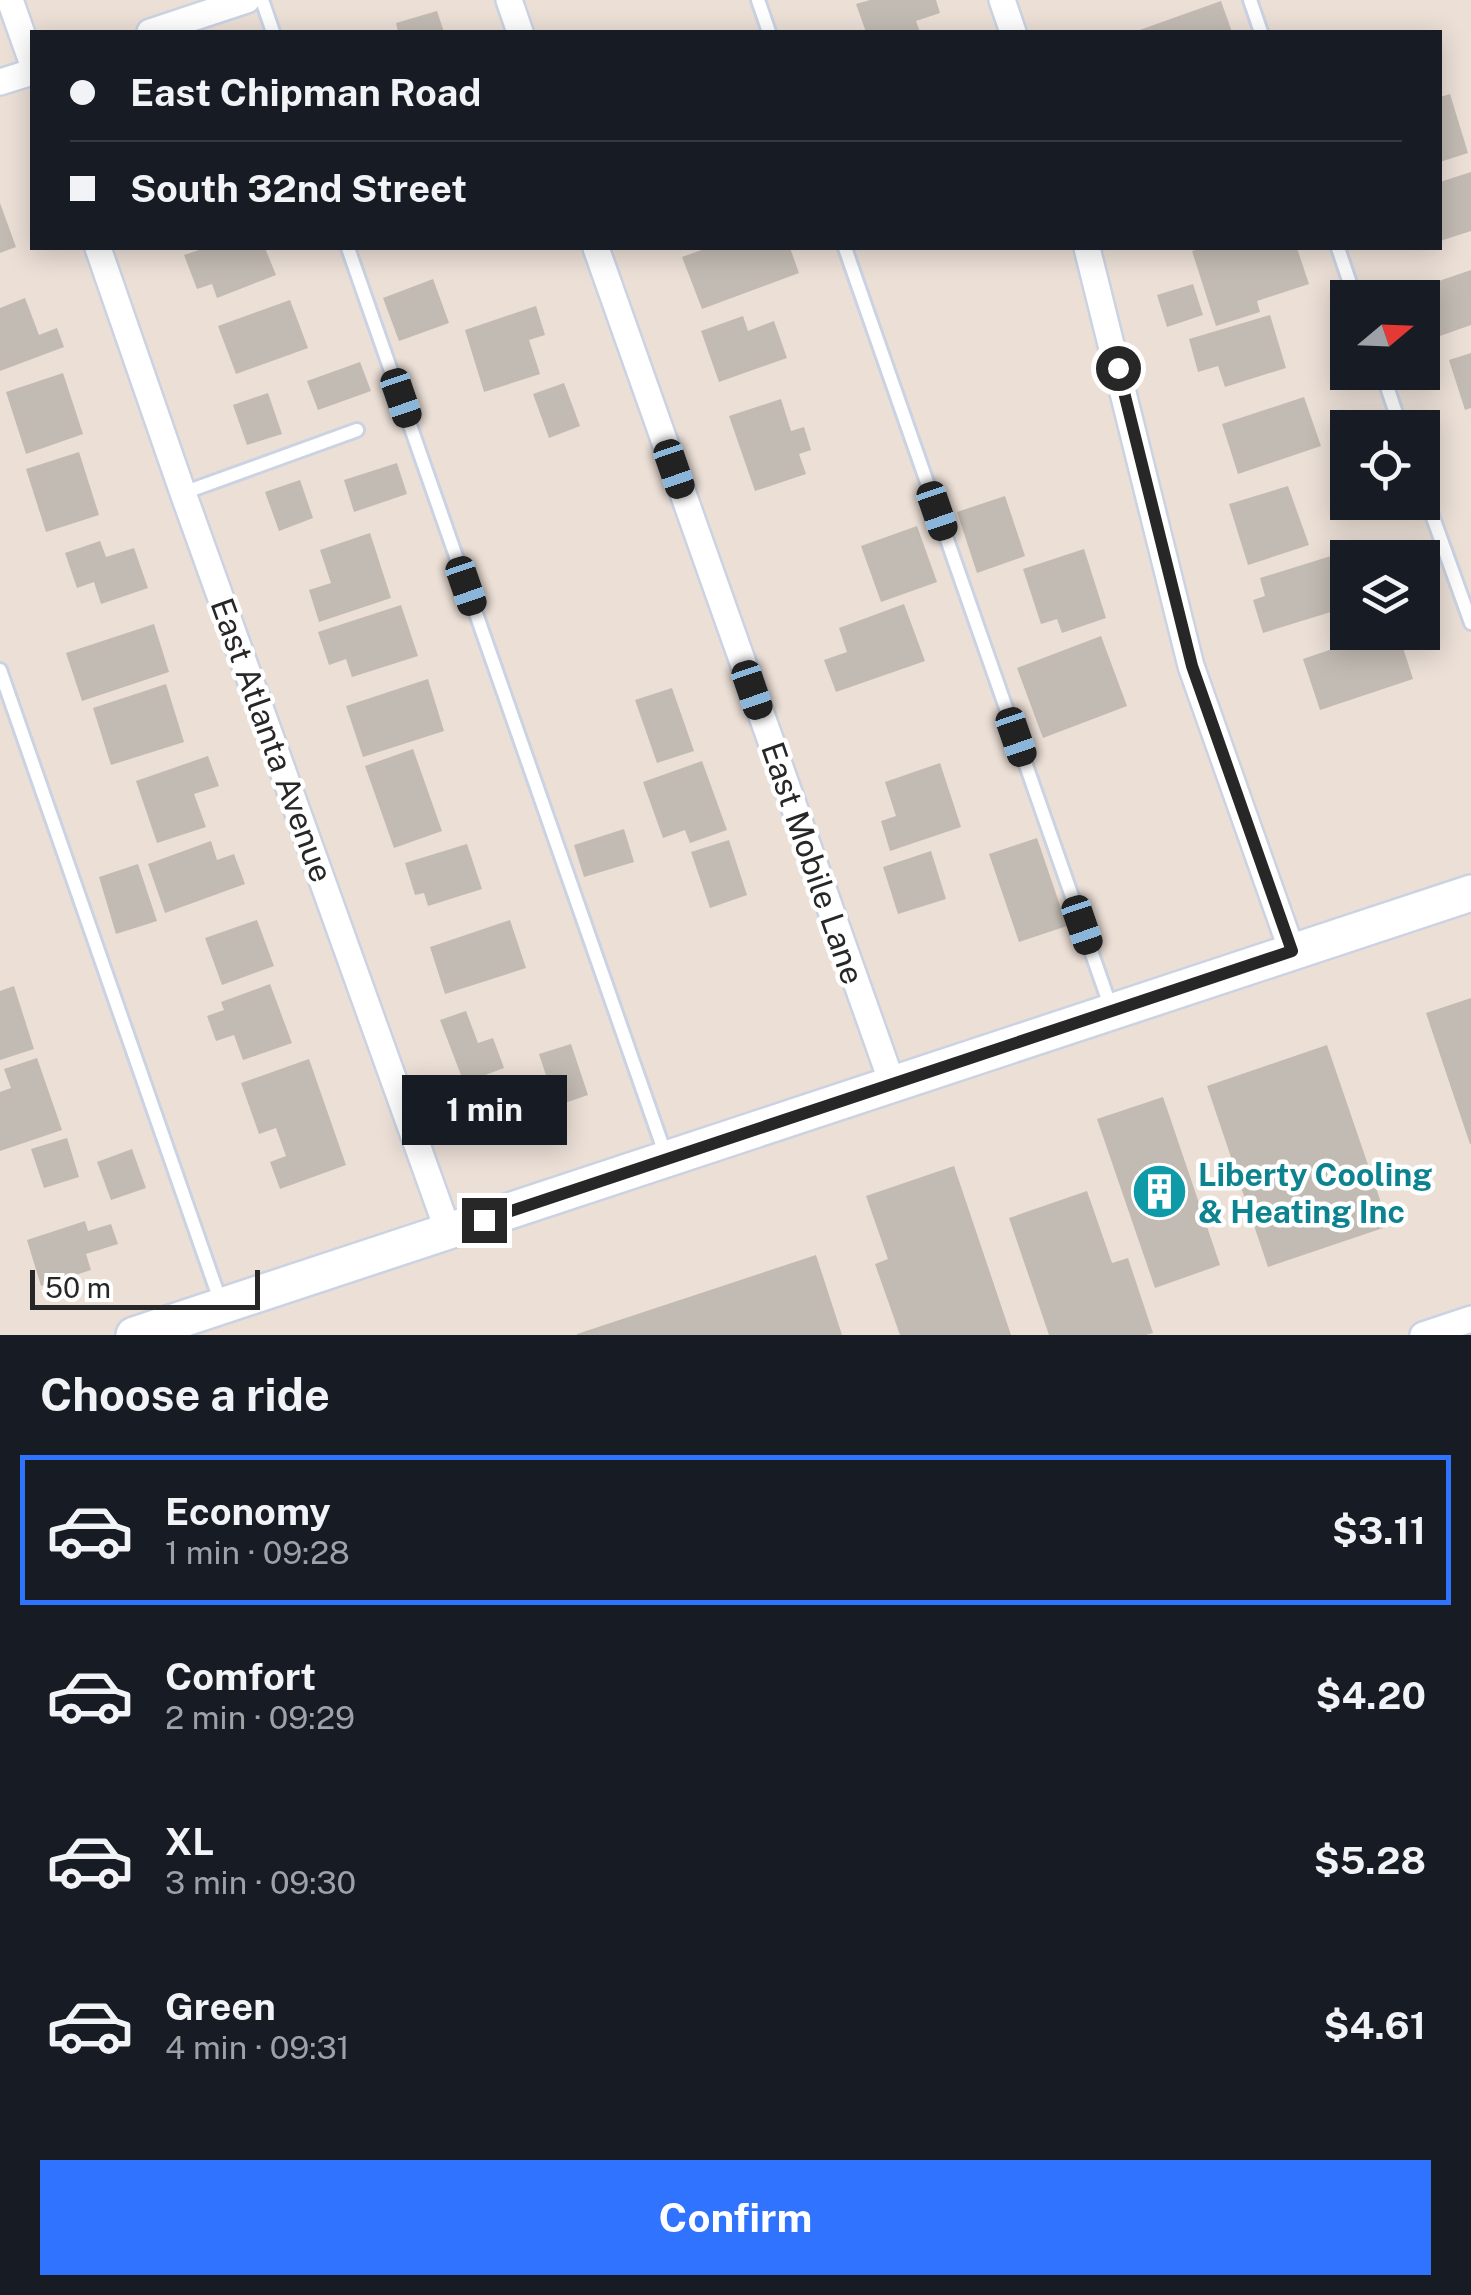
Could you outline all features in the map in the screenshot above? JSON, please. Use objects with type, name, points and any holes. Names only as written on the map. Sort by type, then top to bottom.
[{"type":"main road","points":[[134,1335],[1471,892]]},
{"type":"street","points":[[10,0],[30,56]]},
{"type":"street","points":[[156,30],[246,0]]},
{"type":"street","points":[[508,0],[519,30]]},
{"type":"street","points":[[1002,0],[1013,30]]},
{"type":"street","points":[[0,82],[30,73]]},
{"type":"street","name":"East Atlanta Avenue","points":[[99,250],[448,1232]]},
{"type":"street","name":"East Mobile Lane","points":[[597,250],[892,1083]]},
{"type":"street","points":[[1088,250],[1192,666],[1292,951]]},
{"type":"street","points":[[1423,1335],[1471,1319]]},
{"type":"lane","points":[[262,0],[273,30]]},
{"type":"lane","points":[[758,0],[768,30]]},
{"type":"lane","points":[[1250,0],[1260,30]]},
{"type":"lane","points":[[349,250],[667,1160]]},
{"type":"lane","points":[[845,250],[1112,1010]]},
{"type":"lane","points":[[1339,250],[1349,280]]},
{"type":"lane","points":[[183,493],[356,430]]},
{"type":"lane","points":[[1434,520],[1471,623]]},
{"type":"lane","points":[[0,670],[222,1306]]},
{"type":"building","points":[[870,0],[936,0],[940,13],[916,21],[919,30],[865,30],[856,4]]},
{"type":"building","points":[[1221,1],[1231,30],[1140,30]]},
{"type":"building","points":[[437,11],[443,30],[398,30],[396,23]]},
{"type":"building","points":[[1450,94],[1468,153],[1442,161],[1442,96]]},
{"type":"building","points":[[1471,172],[1471,231],[1442,240],[1442,181]]},
{"type":"building","points":[[0,203],[16,247],[0,253]]},
{"type":"building","points":[[199,250],[266,250],[276,275],[217,298],[212,284],[197,289],[184,255]]},
{"type":"building","points":[[701,250],[791,250],[799,273],[702,309],[682,257]]},
{"type":"building","points":[[1298,250],[1309,284],[1257,301],[1260,312],[1216,326],[1192,251]]},
{"type":"building","points":[[1471,270],[1471,325],[1440,336],[1440,281]]},
{"type":"building","points":[[433,279],[449,323],[399,341],[383,298]]},
{"type":"building","points":[[1193,284],[1203,315],[1167,327],[1157,295]]},
{"type":"building","points":[[25,298],[39,335],[57,328],[64,347],[0,371],[0,308]]},
{"type":"building","points":[[290,300],[308,348],[236,374],[218,326]]},
{"type":"building","points":[[536,306],[545,335],[529,340],[540,374],[484,392],[465,330]]},
{"type":"building","points":[[1270,315],[1286,368],[1225,387],[1218,366],[1198,372],[1189,339]]},
{"type":"building","points":[[743,316],[748,331],[774,321],[787,358],[719,382],[701,331]]},
{"type":"building","points":[[1471,353],[1471,408],[1465,410],[1449,360]]},
{"type":"building","points":[[360,362],[371,391],[318,410],[307,381]]},
{"type":"building","points":[[63,373],[83,434],[26,454],[6,392]]},
{"type":"building","points":[[564,383],[580,426],[549,438],[533,394]]},
{"type":"building","points":[[268,393],[282,434],[247,445],[233,405]]},
{"type":"building","points":[[1304,397],[1321,446],[1238,474],[1222,424]]},
{"type":"building","points":[[781,399],[791,431],[804,427],[811,450],[799,454],[806,474],[755,491],[729,416]]},
{"type":"building","points":[[79,452],[99,515],[46,532],[26,469]]},
{"type":"building","points":[[397,463],[407,494],[354,512],[344,480]]},
{"type":"building","points":[[300,480],[313,518],[279,531],[265,492]]},
{"type":"building","points":[[1288,486],[1309,545],[1248,565],[1229,504]]},
{"type":"building","points":[[1005,496],[1025,556],[977,573],[957,512]]},
{"type":"building","points":[[917,526],[937,582],[881,602],[861,546]]},
{"type":"building","points":[[370,533],[391,598],[319,622],[309,590],[331,583],[320,550]]},
{"type":"building","points":[[100,541],[106,557],[134,548],[148,588],[101,604],[94,582],[77,588],[65,553]]},
{"type":"building","points":[[1084,549],[1106,618],[1062,633],[1057,619],[1041,624],[1023,569]]},
{"type":"building","points":[[1330,556],[1330,612],[1263,633],[1253,600],[1265,596],[1260,578]]},
{"type":"building","points":[[904,604],[925,661],[836,692],[824,660],[847,652],[839,628]]},
{"type":"building","points":[[401,605],[418,656],[352,677],[346,659],[329,665],[318,632]]},
{"type":"building","points":[[154,624],[169,672],[82,701],[66,653]]},
{"type":"building","points":[[1101,636],[1127,706],[1043,738],[1017,668]]},
{"type":"building","points":[[1330,650],[1404,650],[1413,679],[1320,710],[1303,659]]},
{"type":"building","points":[[428,679],[444,731],[363,757],[346,706]]},
{"type":"building","points":[[166,684],[184,742],[111,765],[93,708]]},
{"type":"building","points":[[672,688],[694,751],[657,763],[635,700]]},
{"type":"building","points":[[413,749],[442,831],[394,848],[365,766]]},
{"type":"building","points":[[208,756],[219,786],[194,794],[206,827],[157,843],[136,781]]},
{"type":"building","points":[[702,761],[727,830],[690,843],[685,830],[663,838],[643,782]]},
{"type":"building","points":[[940,763],[961,827],[890,851],[881,821],[896,816],[885,782]]},
{"type":"building","points":[[624,829],[634,862],[584,877],[574,845]]},
{"type":"building","points":[[1037,838],[1067,926],[1019,942],[989,854]]},
{"type":"building","points":[[729,840],[747,895],[710,908],[691,852]]},
{"type":"building","points":[[211,841],[217,860],[234,854],[245,884],[165,913],[148,864]]},
{"type":"building","points":[[467,844],[482,889],[428,906],[424,893],[415,895],[405,863]]},
{"type":"building","points":[[931,851],[946,899],[898,914],[883,867]]},
{"type":"building","points":[[138,864],[157,921],[116,934],[99,877]]},
{"type":"building","points":[[257,920],[274,966],[222,985],[205,938]]},
{"type":"building","points":[[510,920],[526,968],[445,994],[430,947]]},
{"type":"building","points":[[270,984],[292,1043],[243,1060],[234,1035],[216,1041],[207,1016],[224,1010],[221,1002]]},
{"type":"building","points":[[14,986],[34,1049],[0,1060],[0,991]]},
{"type":"building","points":[[1471,998],[1471,1144],[1470,1144],[1426,1013]]},
{"type":"building","points":[[466,1011],[478,1043],[493,1038],[504,1068],[464,1083],[440,1020]]},
{"type":"building","points":[[571,1044],[588,1095],[556,1106],[539,1054]]},
{"type":"building","points":[[1327,1045],[1389,1226],[1268,1267],[1207,1086]]},
{"type":"building","points":[[37,1058],[62,1130],[0,1151],[0,1092],[11,1088],[4,1069]]},
{"type":"building","points":[[309,1059],[346,1165],[280,1189],[270,1162],[286,1156],[276,1128],[259,1134],[241,1083]]},
{"type":"building","name":"Liberty Cooling & Heating Inc","points":[[1163,1097],[1220,1265],[1155,1288],[1097,1119]]},
{"type":"building","points":[[67,1138],[79,1177],[44,1188],[31,1149]]},
{"type":"building","points":[[132,1149],[146,1188],[111,1200],[97,1162]]},
{"type":"building","points":[[954,1166],[1011,1335],[900,1335],[875,1264],[888,1259],[866,1196]]},
{"type":"building","points":[[1087,1191],[1112,1263],[1128,1258],[1153,1333],[1049,1335],[1009,1218]]},
{"type":"building","points":[[85,1221],[88,1231],[111,1224],[118,1244],[86,1254],[91,1270],[41,1286],[27,1240]]},
{"type":"building","points":[[816,1255],[842,1335],[577,1335],[577,1334]]},
{"type":"place","name":"Liberty Cooling & Heating Inc","points":[[1159,1192]]},
{"type":"route","points":[[484,1220],[1292,951],[1192,666],[1118,368]]}]
